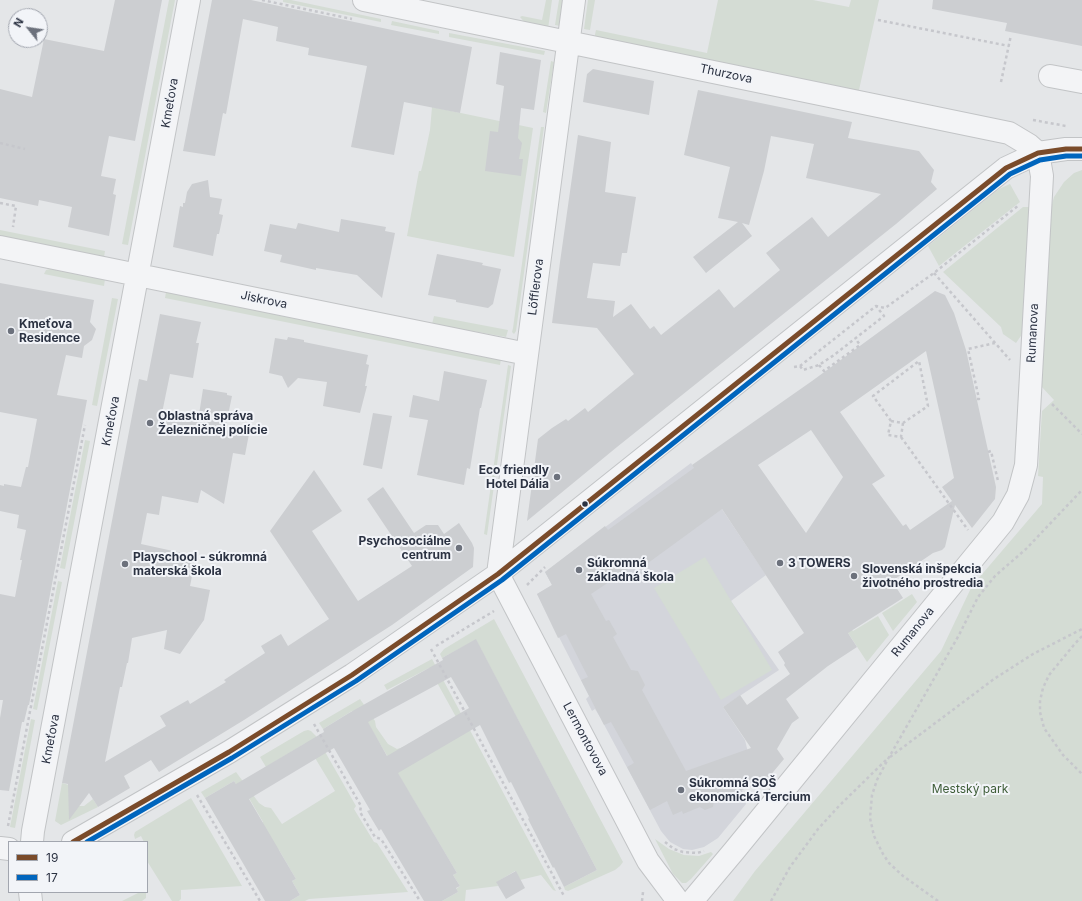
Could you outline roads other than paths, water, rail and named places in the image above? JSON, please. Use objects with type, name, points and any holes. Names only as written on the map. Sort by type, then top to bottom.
[{"type":"street","name":"Kmeťova","points":[[33,836],[189,0]]},
{"type":"street","name":"Thurzova","points":[[364,0],[1009,133],[1029,145],[1038,154]]},
{"type":"street","name":"Löfflerova","points":[[498,574],[574,0]]},
{"type":"street","points":[[1050,76],[1082,82]]},
{"type":"street","points":[[75,841],[229,752],[352,675],[498,574],[1006,168],[1038,154],[1066,149],[1082,149]]},
{"type":"street","name":"Rumanova","points":[[692,901],[777,800],[1003,522],[1018,495],[1026,465],[1042,176],[1038,154]]},
{"type":"street","name":"Jiskrova","points":[[6,238],[138,274],[528,354]]},
{"type":"street","name":"Lermontovova","points":[[498,574],[648,861],[678,901]]},
{"type":"place","name":"Kmeťova Residence","points":[[11,331]]},
{"type":"place","name":"Oblastná správa Železničnej polície","points":[[150,423]]},
{"type":"place","name":"Eco friendly Hotel Dália","points":[[557,477]]},
{"type":"place","name":"Psychosociálne centrum","points":[[459,548]]},
{"type":"place","name":"3 TOWERS","points":[[780,563]]},
{"type":"place","name":"Playschool - súkromná materská škola","points":[[125,564]]},
{"type":"place","name":"Súkromná základná škola","points":[[579,570]]},
{"type":"place","name":"Slovenská inšpekcia životného prostredia","points":[[854,576]]},
{"type":"place","name":"Súkromná SOŠ ekonomická Tercium","points":[[681,790]]},
{"type":"park label","name":"Mestský park","points":[[970,789]]}]
